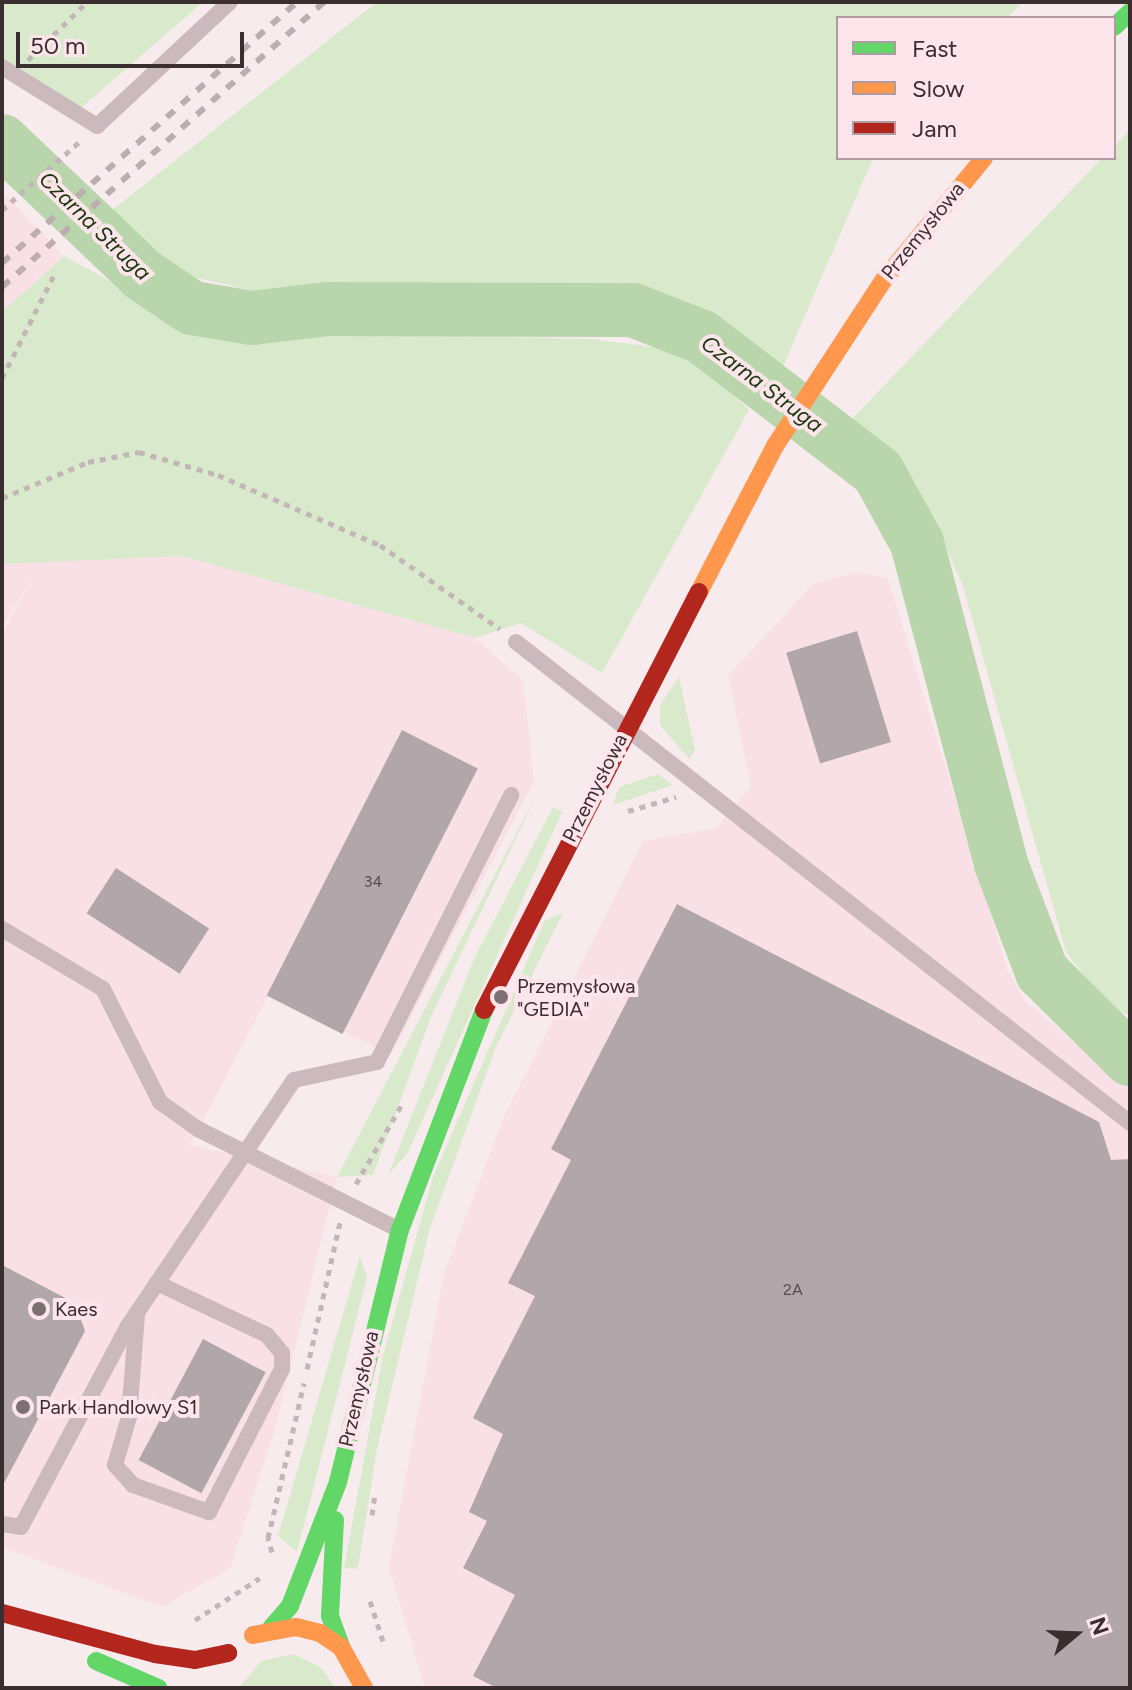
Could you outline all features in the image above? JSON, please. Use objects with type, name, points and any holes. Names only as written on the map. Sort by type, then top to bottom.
[{"type":"street","name":"Przemysłowa","points":[[271,1628],[290,1606],[338,1482],[400,1230],[476,1026],[627,727],[775,446],[883,281],[982,160]]},
{"type":"street","name":"Przemysłowa","points":[[338,1482],[330,1616],[341,1647],[364,1688]]},
{"type":"street","points":[[2,1613],[155,1654],[195,1660],[228,1653],[271,1628],[308,1630],[341,1647]]},
{"type":"street","points":[[2,1620],[158,1688]]},
{"type":"street","points":[[214,1673],[228,1653]]},
{"type":"lane","points":[[8,70],[97,126],[230,2]]},
{"type":"lane","points":[[516,642],[1130,1123]]},
{"type":"lane","points":[[2,1524],[21,1527],[137,1313],[294,1080],[377,1062],[511,795]]},
{"type":"lane","points":[[2,929],[103,989],[160,1102],[246,1152],[400,1230]]},
{"type":"lane","points":[[137,1313],[129,1417],[115,1465],[133,1485],[209,1512],[282,1369],[282,1353],[267,1335],[157,1283]]},
{"type":"path","points":[[8,70],[87,2]]},
{"type":"path","points":[[2,210],[64,156]]},
{"type":"path","points":[[2,378],[56,271]]},
{"type":"path","points":[[2,498],[88,462],[139,452],[218,475],[380,545],[516,642]]},
{"type":"path","points":[[622,816],[681,795],[694,781]]},
{"type":"path","points":[[371,1525],[377,1481]]},
{"type":"path","points":[[187,1625],[266,1574]]},
{"type":"shaded area","points":[[2,192],[64,256],[2,312]]},
{"type":"shaded area","points":[[182,556],[475,638],[523,680],[534,781],[391,1054],[268,996],[190,1145],[337,1177],[275,1429],[230,1568],[162,1607],[2,1547],[2,635],[39,565],[2,628],[2,564]]},
{"type":"shaded area","points":[[856,572],[888,578],[1007,969],[1025,1001],[1130,1089],[1130,1688],[425,1688],[389,1567],[444,1274],[504,1117],[643,841],[716,828],[751,786],[728,676],[812,585]]},
{"type":"green space","points":[[2,2],[203,2],[74,114],[2,66]]},
{"type":"green space","points":[[377,2],[1023,2],[1009,16],[836,16],[836,160],[872,160],[782,369],[685,305],[605,287],[272,295],[184,275],[112,210]]},
{"type":"green space","points":[[1130,130],[1130,1016],[1107,1005],[1066,952],[962,583],[916,483],[852,419],[1100,160],[1116,160],[1116,144]]},
{"type":"green space","points":[[64,256],[201,331],[593,339],[689,352],[749,410],[602,673],[521,623],[475,638],[182,556],[2,564],[2,312]]},
{"type":"green space","points":[[679,677],[695,750],[689,759],[660,725],[660,705]]},
{"type":"green space","points":[[658,774],[673,785],[613,805],[619,787]]},
{"type":"green space","points":[[538,792],[431,1017],[373,1175],[337,1177]]},
{"type":"green space","points":[[553,807],[562,812],[407,1154],[388,1175],[474,959]]},
{"type":"green space","points":[[563,913],[496,1047],[430,1228],[377,1449],[357,1569],[344,1568],[383,1355],[433,1177],[545,920]]},
{"type":"green space","points":[[360,1256],[367,1277],[297,1552],[278,1536]]},
{"type":"green space","points":[[293,1654],[322,1668],[335,1688],[239,1688],[261,1661]]},
{"type":"building","points":[[857,631],[891,742],[820,764],[786,653]]},
{"type":"building","points":[[402,730],[478,769],[342,1034],[267,996]]},
{"type":"building","points":[[116,868],[209,928],[180,974],[87,913]]},
{"type":"building","points":[[677,904],[1099,1122],[1111,1160],[1130,1159],[1130,1688],[497,1688],[473,1676],[515,1595],[463,1568],[487,1521],[469,1512],[503,1434],[473,1418],[535,1296],[508,1283],[571,1160],[551,1149]]},
{"type":"building","name":"Park Handlowy S1","points":[[2,1265],[75,1303],[85,1331],[2,1487]]},
{"type":"building","points":[[203,1339],[266,1372],[201,1493],[139,1460]]},
{"type":"waterway","name":"Czarna Struga","points":[[2,141],[143,275],[192,308],[252,318],[328,309],[633,310],[702,337],[878,472],[917,543],[1001,864],[1042,972],[1130,1059]]},
{"type":"railway","points":[[2,263],[297,2]]},
{"type":"railway","points":[[2,287],[324,2]]},
{"type":"traffic: fast","points":[[1116,25],[1130,12]]},
{"type":"traffic: fast","points":[[271,1628],[290,1606],[338,1482],[400,1230],[484,1010]]},
{"type":"traffic: fast","points":[[335,1520],[330,1616],[341,1647]]},
{"type":"traffic: fast","points":[[96,1661],[158,1688]]},
{"type":"traffic: slow","points":[[699,592],[775,446],[883,281],[982,160]]},
{"type":"traffic: slow","points":[[253,1635],[296,1627],[320,1633],[341,1647],[364,1688]]},
{"type":"traffic: jam","points":[[484,1010],[699,592]]},
{"type":"traffic: jam","points":[[2,1613],[155,1654],[195,1660],[228,1653]]},
{"type":"place","name":"Przemysłowa \"GEDIA\"","points":[[501,997]]},
{"type":"place","name":"Kaes","points":[[39,1309]]},
{"type":"place","name":"Park Handlowy S1","points":[[23,1407]]}]
